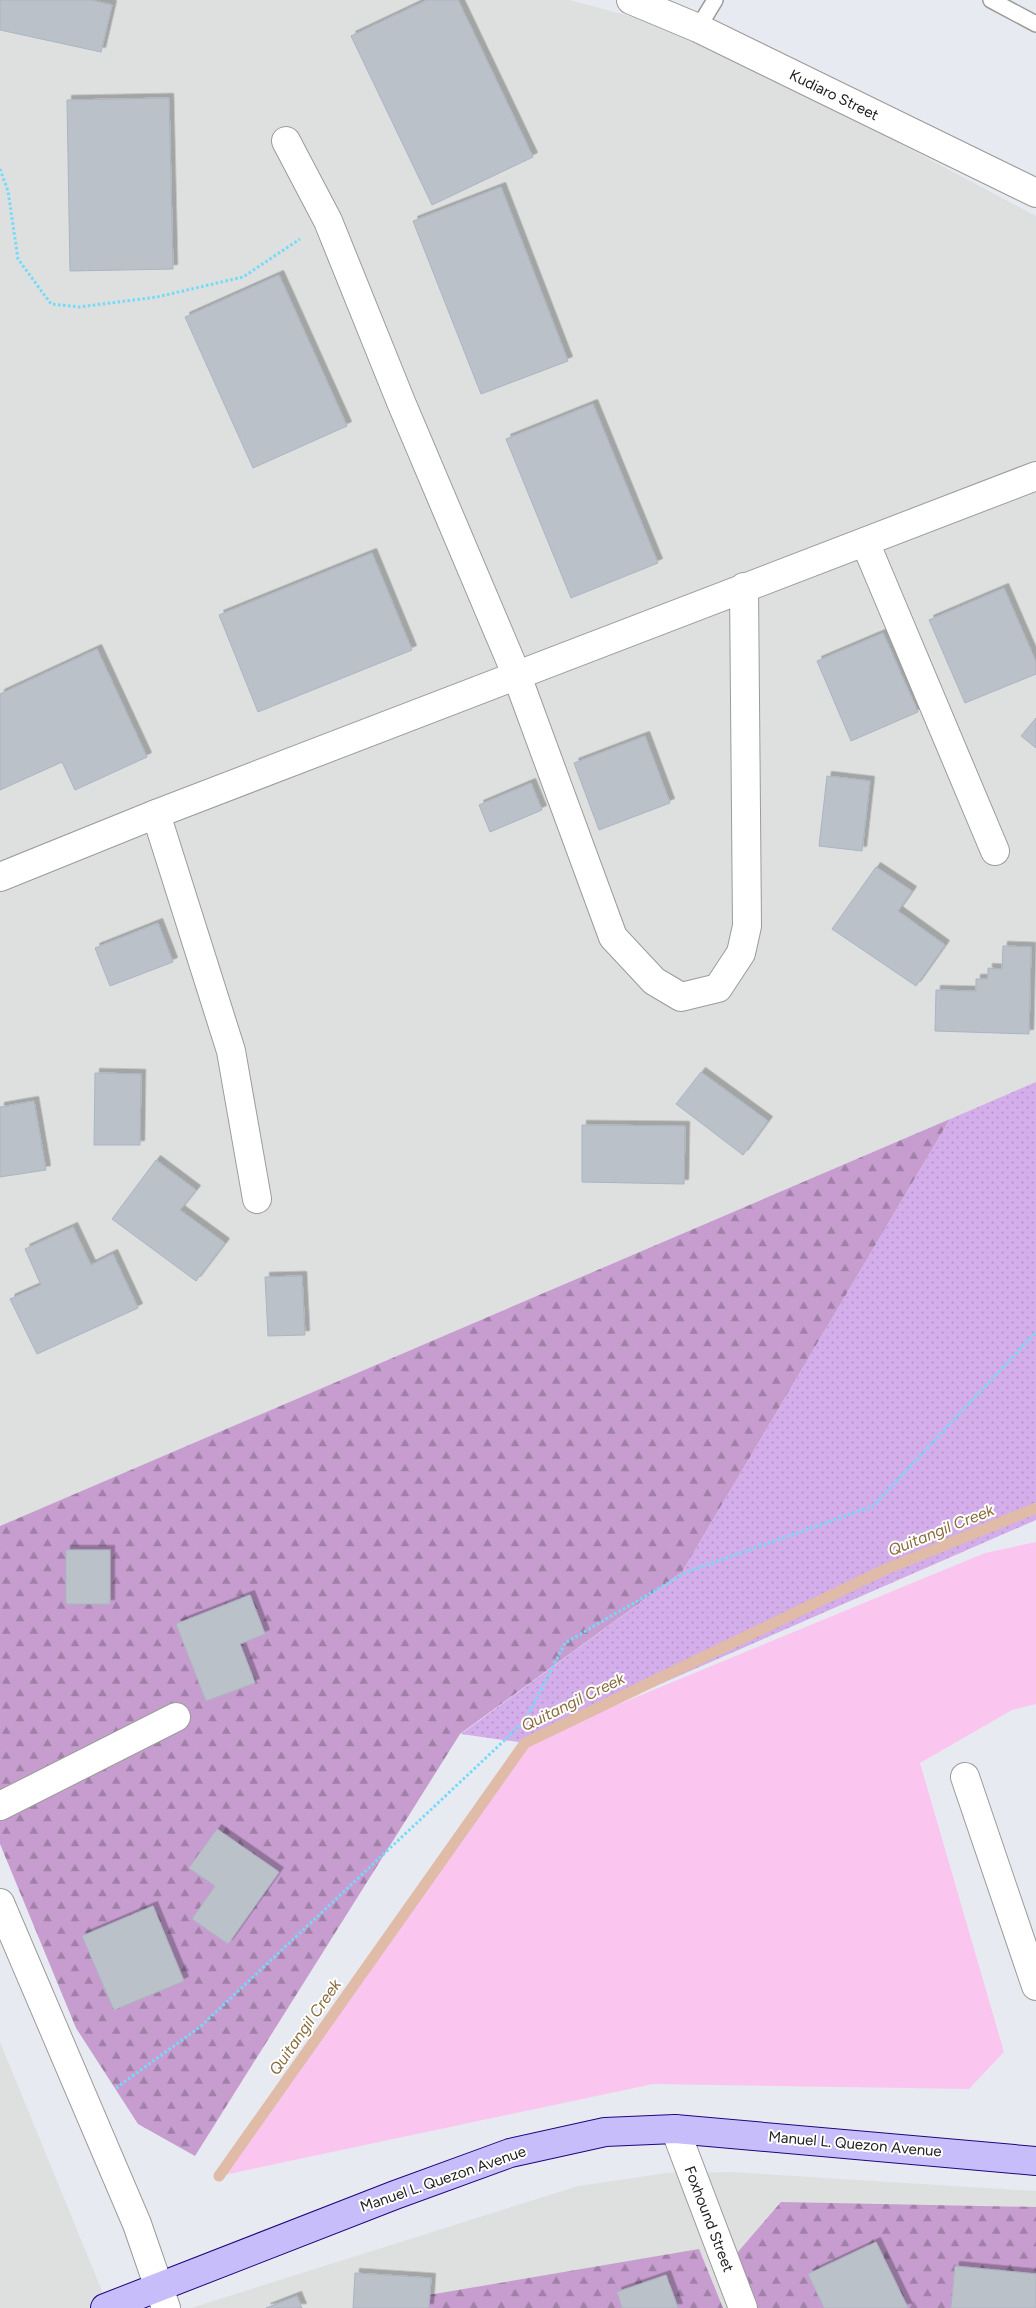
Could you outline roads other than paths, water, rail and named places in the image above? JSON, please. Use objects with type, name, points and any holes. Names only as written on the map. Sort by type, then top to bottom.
[{"type":"street","name":"Kudiaro Street","points":[[630,0],[698,28],[1036,193]]},
{"type":"street","points":[[286,141],[328,221],[401,402],[517,676],[613,937],[654,981],[681,997],[718,988],[741,953],[747,926],[744,587]]},
{"type":"street","points":[[0,877],[156,814],[1036,476]]},
{"type":"street","points":[[865,542],[995,851]]},
{"type":"street","points":[[156,814],[231,1051],[256,1200]]},
{"type":"street","points":[[0,1806],[176,1717]]},
{"type":"street","points":[[965,1777],[1036,1986]]},
{"type":"street","points":[[0,1903],[137,2224],[162,2297]]},
{"type":"street","name":"Manuel L. Quezon Avenue","points":[[105,2308],[162,2297],[510,2153],[605,2132],[675,2129],[1036,2160]]},
{"type":"street","name":"Foxhound Street","points":[[675,2129],[743,2308]]},
{"type":"lane","points":[[698,28],[715,0]]},
{"type":"lane","points":[[991,0],[1036,24]]},
{"type":"waterway","name":"Quitangil Creek","points":[[219,2176],[525,1743],[884,1570],[1036,1508]]}]
